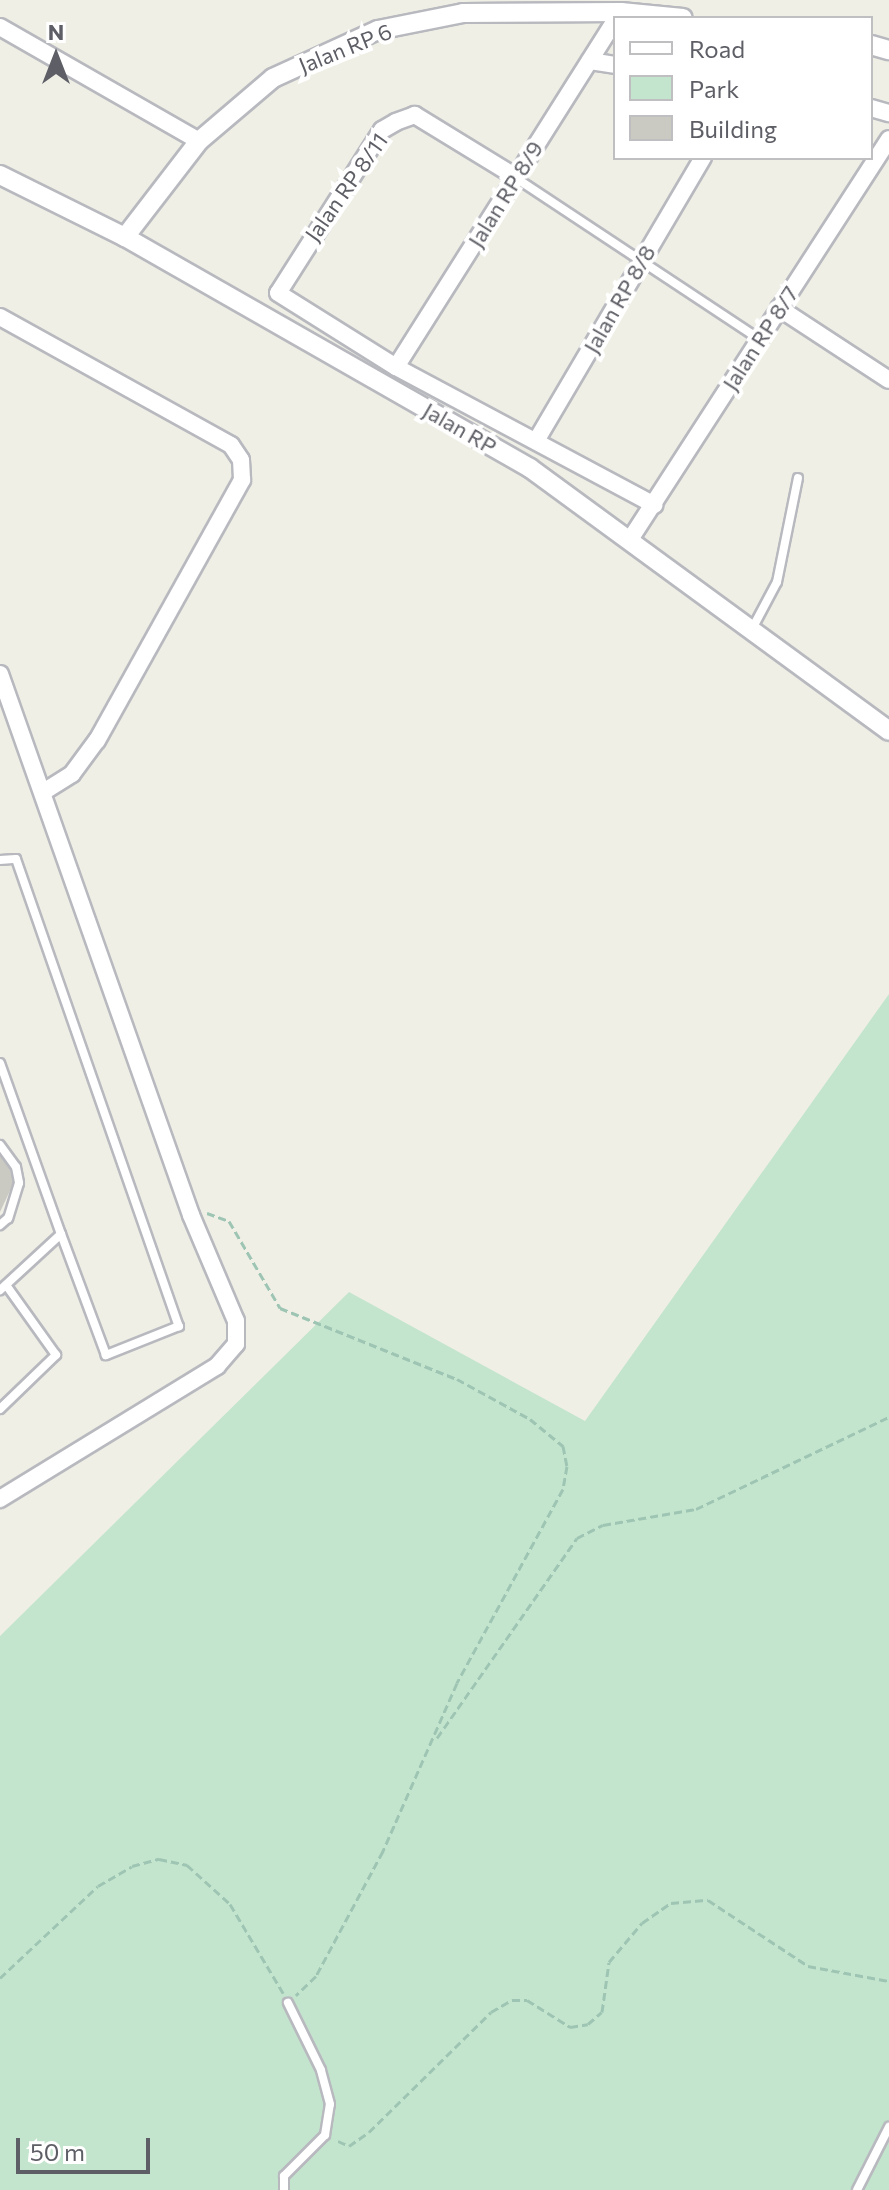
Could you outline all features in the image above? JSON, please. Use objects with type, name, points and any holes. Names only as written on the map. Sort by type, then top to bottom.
[{"type":"street","name":"Jalan RP 6","points":[[125,237],[199,141],[273,78],[323,53],[378,30],[461,7],[613,17]]},
{"type":"street","name":"Jalan RP 8/9","points":[[396,367],[613,25]]},
{"type":"street","points":[[0,27],[199,141]]},
{"type":"street","points":[[590,61],[613,65]]},
{"type":"street","name":"Jalan RP 8/11","points":[[396,367],[278,293],[382,130],[396,122],[415,115],[516,177]]},
{"type":"street","name":"Jalan RP 8/7","points":[[631,538],[889,139]]},
{"type":"street","name":"Jalan RP 8/8","points":[[536,441],[702,160]]},
{"type":"street","name":"Jalan RP","points":[[0,175],[125,237],[530,468],[631,538],[750,632],[889,731]]},
{"type":"street","points":[[779,308],[889,380]]},
{"type":"street","points":[[0,317],[231,445],[241,460],[242,480],[97,740],[72,774],[45,791]]},
{"type":"street","points":[[396,367],[654,505]]},
{"type":"street","points":[[0,674],[45,791],[191,1215],[236,1321],[236,1344],[217,1366],[0,1499]]},
{"type":"lane","points":[[516,177],[759,339]]},
{"type":"lane","points":[[750,632],[777,582],[798,478]]},
{"type":"lane","points":[[0,860],[16,859],[179,1326],[106,1355],[0,1063]]},
{"type":"lane","points":[[0,1145],[16,1167],[19,1183],[8,1218],[0,1225]]},
{"type":"lane","points":[[0,1409],[56,1355],[3,1287],[61,1234]]},
{"type":"lane","points":[[284,2190],[284,2176],[325,2135],[330,2104],[321,2070],[288,2003]]},
{"type":"lane","points":[[857,2190],[889,2127]]},
{"type":"path","points":[[0,1978],[98,1886],[132,1866],[159,1859],[187,1865],[230,1904],[288,2003],[316,1976],[431,1748],[508,1581],[563,1489],[567,1466],[563,1446],[530,1419],[457,1379],[280,1308],[229,1221],[212,1212],[191,1215]]},
{"type":"path","points":[[431,1748],[577,1538],[603,1525],[696,1509],[889,1417]]},
{"type":"path","points":[[325,2135],[349,2146],[369,2132],[491,2012],[512,2000],[527,2000],[570,2027],[588,2024],[602,2012],[609,1962],[642,1923],[671,1903],[708,1900],[808,1966],[889,1981]]},
{"type":"green space","points":[[889,994],[889,2190],[0,2190],[0,1636],[349,1292],[585,1421]]},
{"type":"building","points":[[0,1151],[15,1180],[0,1212]]}]
